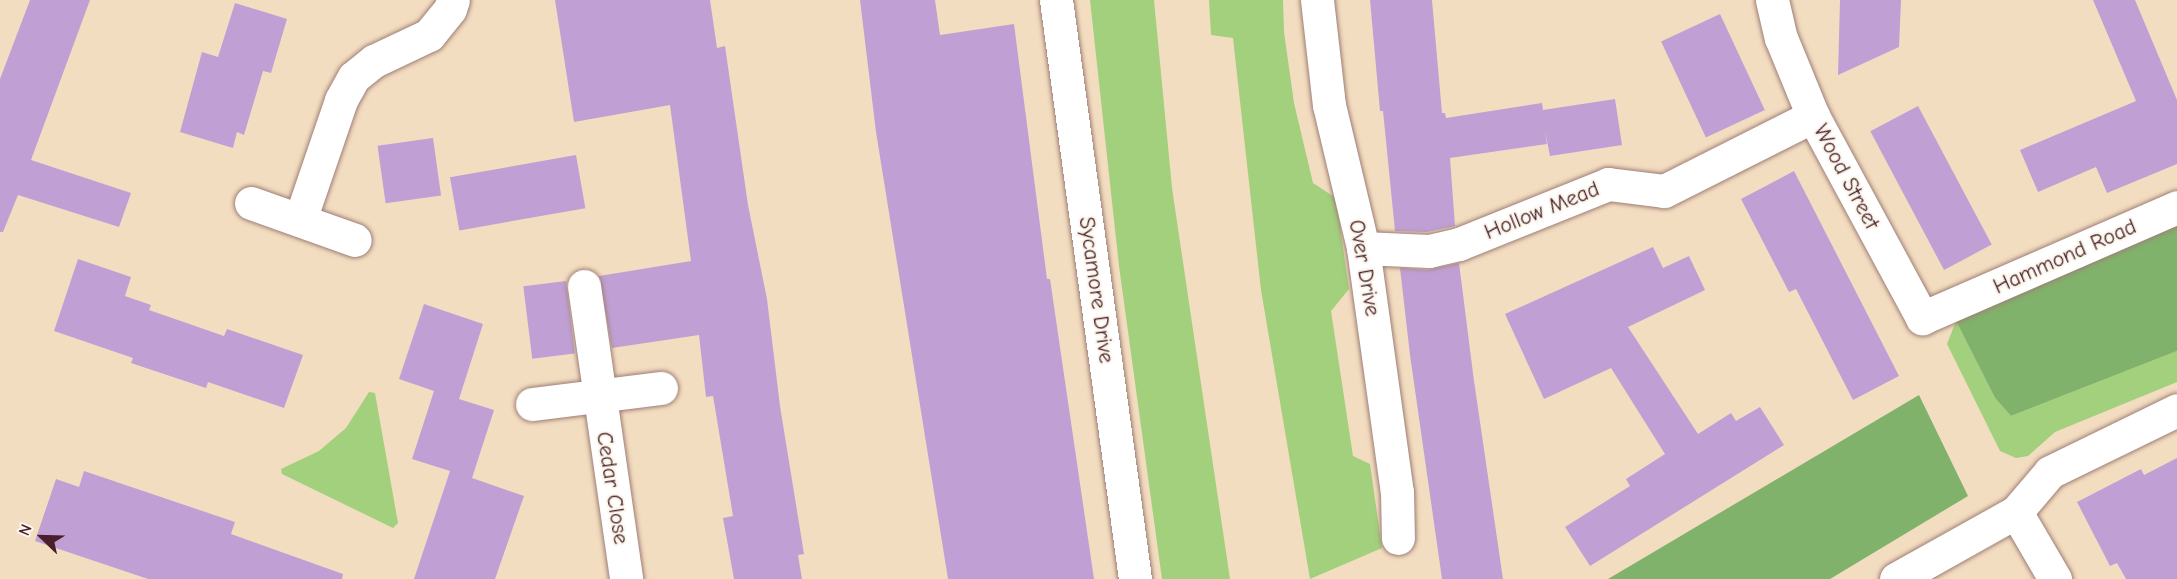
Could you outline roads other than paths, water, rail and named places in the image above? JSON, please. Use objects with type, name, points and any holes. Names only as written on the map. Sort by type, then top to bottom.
[{"type":"street","points":[[300,220],[340,100],[354,77],[374,61],[429,35],[450,9],[453,0]]},
{"type":"street","name":"Sycamore Drive","points":[[1056,0],[1136,579]]},
{"type":"street","name":"Over Drive","points":[[1317,0],[1329,105],[1363,248],[1397,492],[1398,538]]},
{"type":"street","name":"Wood Street","points":[[1772,0],[1781,38],[1814,116],[1922,318],[1952,305]]},
{"type":"street","name":"Hollow Mead","points":[[1363,248],[1429,251],[1459,244],[1608,184],[1664,191],[1814,116]]},
{"type":"street","points":[[251,203],[355,240]]},
{"type":"street","name":"Hammond Road","points":[[1952,305],[2177,207]]},
{"type":"street","name":"Cedar Close","points":[[584,286],[626,579]]},
{"type":"street","points":[[532,404],[661,388]]},
{"type":"street","points":[[1896,579],[2016,512],[2050,472],[2177,410]]},
{"type":"street","points":[[2016,512],[2055,579]]}]
